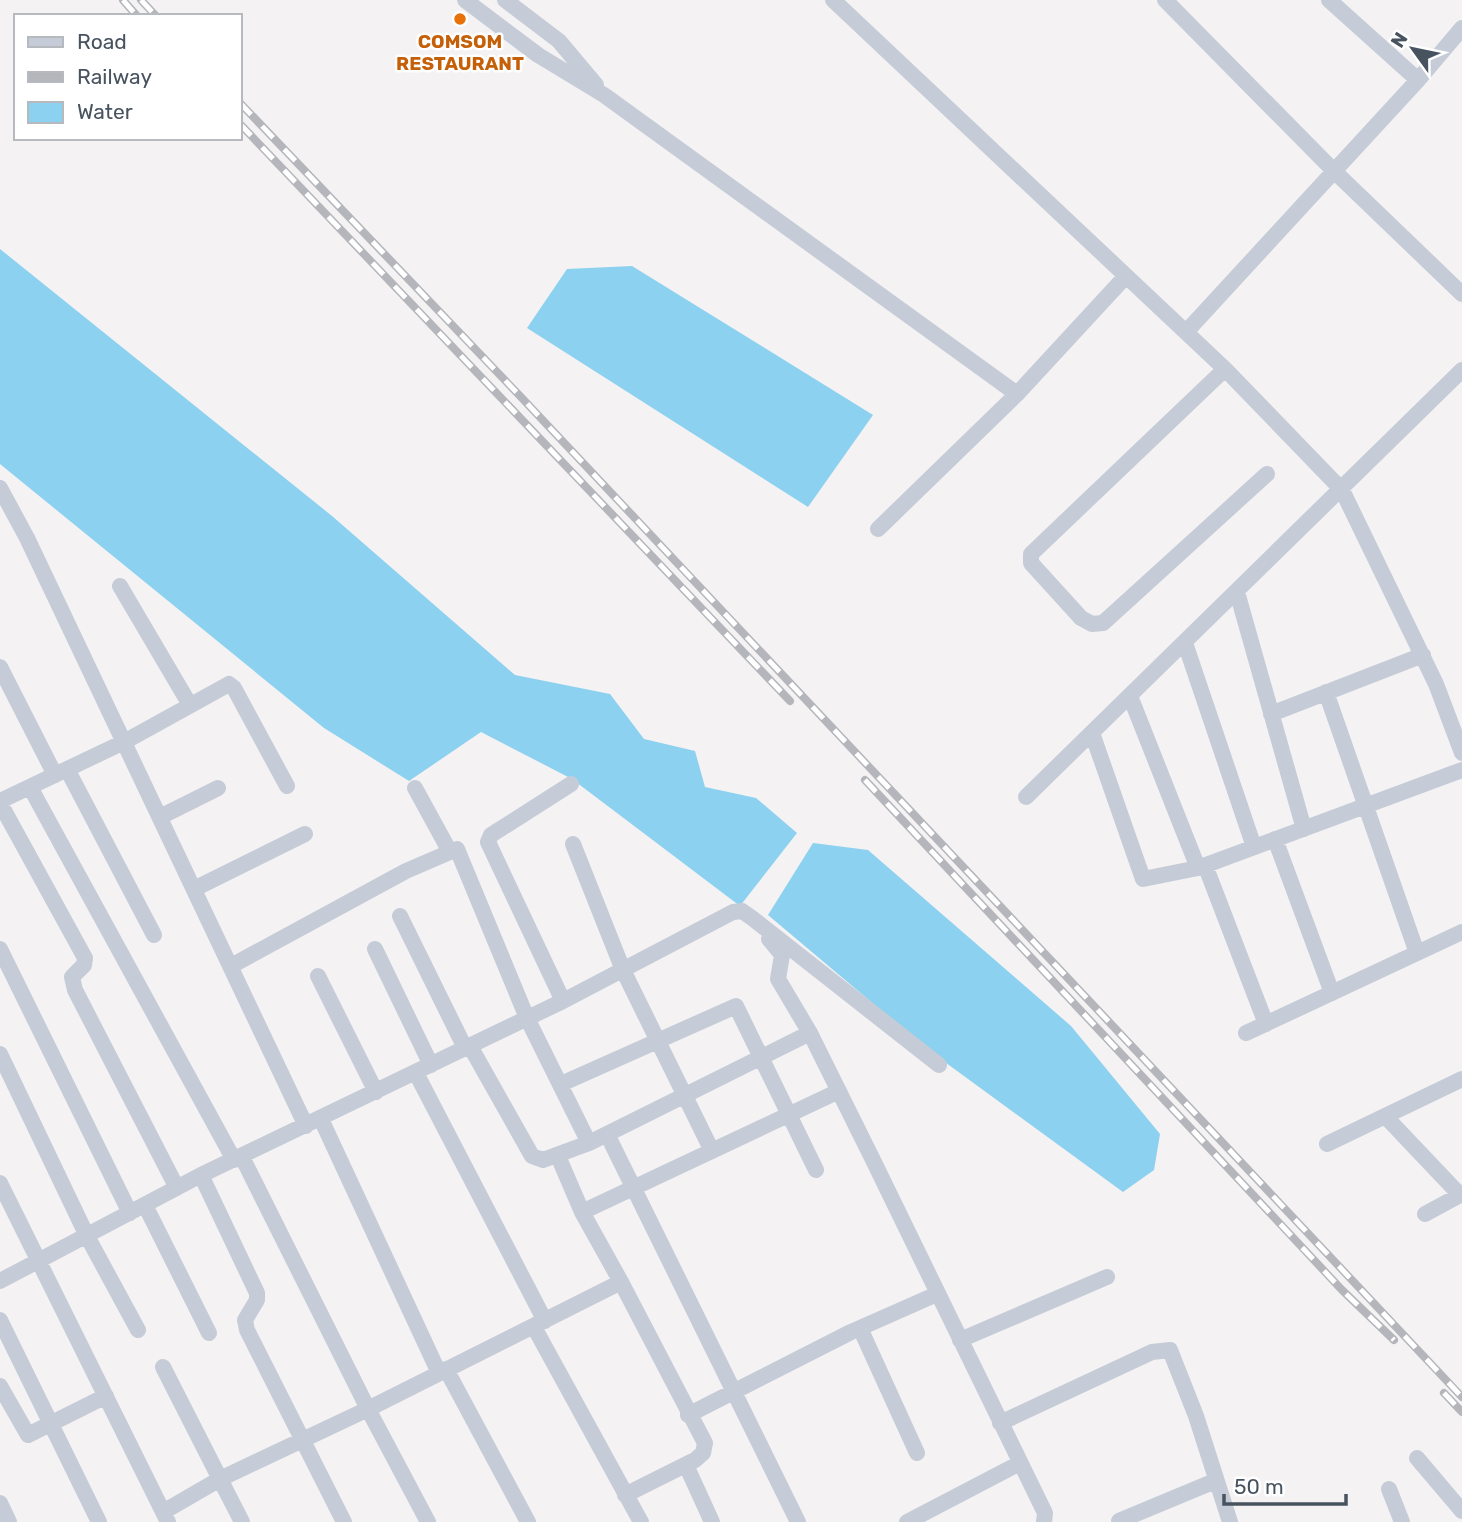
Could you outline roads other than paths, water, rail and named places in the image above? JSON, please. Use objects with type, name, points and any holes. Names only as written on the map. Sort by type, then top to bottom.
[{"type":"street","points":[[466,0],[538,55],[604,95],[1017,394]]},
{"type":"street","points":[[505,0],[559,41],[604,95]]},
{"type":"street","points":[[833,0],[1225,369],[1342,491],[1423,655],[1462,753]]},
{"type":"street","points":[[1165,0],[1334,171],[1462,294]]},
{"type":"street","points":[[1329,0],[1418,80]]},
{"type":"street","points":[[1186,332],[1418,80],[1462,28]]},
{"type":"street","points":[[878,529],[1017,394],[1126,276]]},
{"type":"street","points":[[1225,369],[1031,554],[1031,563],[1081,618],[1092,624],[1102,623],[1267,474]]},
{"type":"street","points":[[1026,797],[1342,491],[1462,370]]},
{"type":"street","points":[[0,488],[27,538],[230,966],[443,1371],[528,1522]]},
{"type":"street","points":[[120,586],[190,705]]},
{"type":"street","points":[[1237,592],[1304,829]]},
{"type":"street","points":[[1185,643],[1254,847]]},
{"type":"street","points":[[1271,713],[1423,655]]},
{"type":"street","points":[[0,667],[154,935]]},
{"type":"street","points":[[177,1188],[75,990],[72,977],[84,965],[85,958],[0,802],[124,742],[226,685],[232,685],[287,786]]},
{"type":"street","points":[[1326,692],[1417,953]]},
{"type":"street","points":[[1130,696],[1266,1024]]},
{"type":"street","points":[[1092,733],[1142,878],[1201,867],[1462,770]]},
{"type":"street","points":[[563,1001],[488,842],[491,835],[570,785]]},
{"type":"street","points":[[30,787],[238,1158],[428,1522]]},
{"type":"street","points":[[160,817],[218,788]]},
{"type":"street","points":[[415,789],[450,852]]},
{"type":"street","points":[[194,889],[305,834]]},
{"type":"street","points":[[1275,839],[1332,993]]},
{"type":"street","points":[[573,844],[623,970],[712,1151]]},
{"type":"street","points":[[230,966],[406,871],[423,866],[453,849],[461,852],[469,882],[527,1018],[589,1143]]},
{"type":"street","points":[[0,1281],[201,1175],[563,1001],[733,912],[742,911],[752,918],[939,1065]]},
{"type":"street","points":[[400,916],[468,1047],[532,1156],[543,1160],[589,1143],[810,1033]]},
{"type":"street","points":[[752,918],[782,956],[777,977],[810,1033],[839,1091],[1045,1513],[1044,1522]]},
{"type":"street","points":[[1246,1033],[1462,932]]},
{"type":"street","points":[[375,948],[431,1065]]},
{"type":"street","points":[[0,949],[130,1213]]},
{"type":"street","points":[[318,976],[376,1092]]},
{"type":"street","points":[[561,1084],[733,1005],[738,1007],[763,1056],[816,1170]]},
{"type":"street","points":[[0,1054],[87,1236],[138,1330]]},
{"type":"street","points":[[416,1073],[625,1495],[641,1522]]},
{"type":"street","points":[[1327,1144],[1462,1079]]},
{"type":"street","points":[[582,1212],[839,1091]]},
{"type":"street","points":[[1385,1116],[1461,1194],[1425,1214]]},
{"type":"street","points":[[607,1134],[798,1522]]},
{"type":"street","points":[[558,1156],[582,1212],[705,1443],[705,1448],[695,1460],[625,1495]]},
{"type":"street","points":[[201,1175],[257,1293],[257,1300],[245,1320],[247,1330],[344,1522]]},
{"type":"street","points":[[0,1184],[166,1517],[220,1479],[368,1409],[621,1282]]},
{"type":"street","points":[[145,1205],[209,1332]]},
{"type":"street","points":[[960,1340],[1107,1277]]},
{"type":"street","points":[[688,1415],[860,1328],[937,1294]]},
{"type":"street","points":[[0,1320],[99,1522]]},
{"type":"street","points":[[860,1328],[917,1453]]},
{"type":"street","points":[[1000,1423],[1152,1352],[1168,1349],[1172,1352],[1196,1416],[1230,1522]]},
{"type":"street","points":[[163,1367],[242,1522]]},
{"type":"street","points":[[0,1386],[28,1435],[106,1396]]},
{"type":"street","points":[[1417,1458],[1462,1511]]},
{"type":"street","points":[[907,1522],[1020,1463]]},
{"type":"street","points":[[685,1465],[712,1522]]},
{"type":"street","points":[[1119,1521],[1215,1481]]},
{"type":"street","points":[[1389,1489],[1402,1522]]},
{"type":"street","points":[[0,1503],[9,1522]]},
{"type":"water","points":[[0,249],[332,516],[515,675],[610,694],[644,739],[695,751],[705,787],[756,798],[797,833],[740,906],[572,779],[481,732],[409,781],[324,728],[0,464]]},
{"type":"water","points":[[632,266],[873,415],[808,507],[527,328],[567,269]]},
{"type":"water","points":[[813,843],[868,850],[1071,1026],[1160,1134],[1154,1170],[1123,1192],[927,1049],[768,915]]},
{"type":"railway","points":[[123,0],[135,14]]},
{"type":"railway","points":[[141,0],[154,14]]},
{"type":"railway","points":[[242,105],[520,396],[1462,1397]]},
{"type":"railway","points":[[242,126],[790,701]]},
{"type":"railway","points":[[865,780],[1342,1290],[1394,1340]]},
{"type":"railway","points":[[1444,1393],[1462,1412]]},
{"type":"place","name":"COMSOM RESTAURANT","points":[[460,19]]}]
